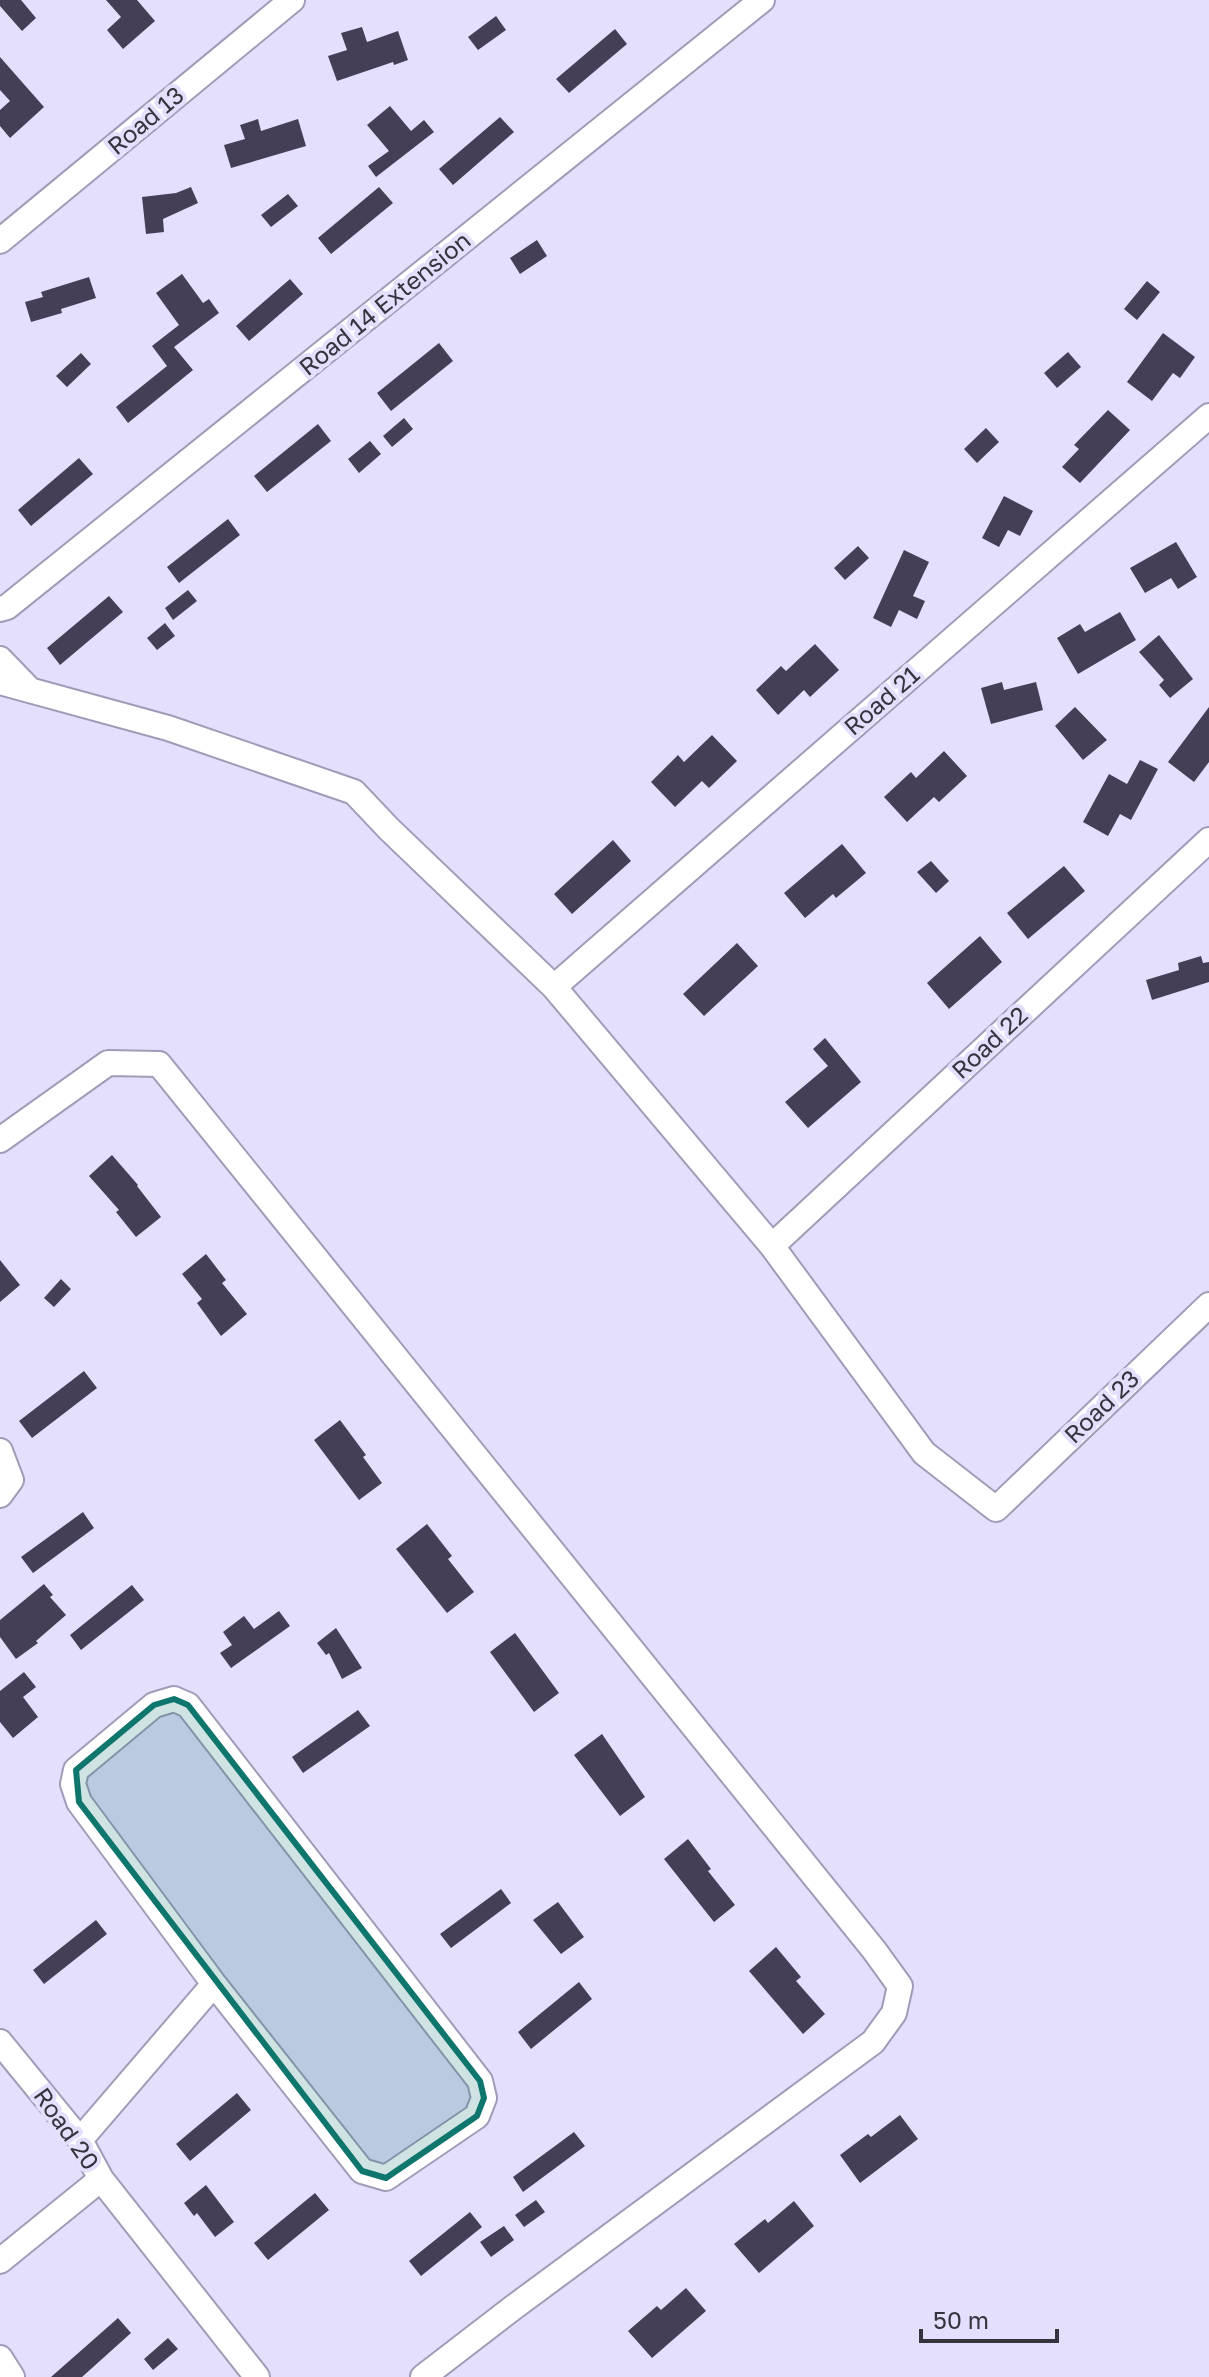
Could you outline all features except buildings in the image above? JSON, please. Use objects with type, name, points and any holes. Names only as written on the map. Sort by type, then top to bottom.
[{"type":"street","name":"Road 13","points":[[0,241],[292,0]]},
{"type":"street","name":"Road 14 Extension","points":[[2,615],[762,0]]},
{"type":"street","name":"Road 21","points":[[554,987],[1209,416]]},
{"type":"street","points":[[0,659],[28,688]]},
{"type":"street","points":[[0,682],[168,728],[354,792],[554,987],[772,1246]]},
{"type":"street","name":"Road 22","points":[[772,1246],[1209,840]]},
{"type":"street","points":[[0,1140],[108,1063],[159,1064],[900,1986],[894,2013],[873,2042],[423,2377]]},
{"type":"street","name":"Road 23","points":[[772,1246],[924,1453],[996,1509],[1209,1305]]},
{"type":"street","points":[[0,1451],[11,1480],[0,1495]]},
{"type":"street","points":[[174,1699],[188,1705],[480,2081],[484,2098],[477,2116],[386,2178],[362,2171],[214,1984],[79,1802],[73,1784],[76,1770],[154,1705],[174,1699]]},
{"type":"street","points":[[80,2140],[214,1984]]},
{"type":"street","name":"Road 20","points":[[0,2042],[80,2140],[101,2179],[257,2377]]},
{"type":"street","points":[[0,2261],[101,2179]]},
{"type":"street","points":[[0,2358],[12,2377]]},
{"type":"highlighted area","points":[[174,1699],[188,1705],[480,2081],[484,2098],[477,2116],[386,2178],[362,2171],[79,1802],[76,1770],[154,1705]]}]
